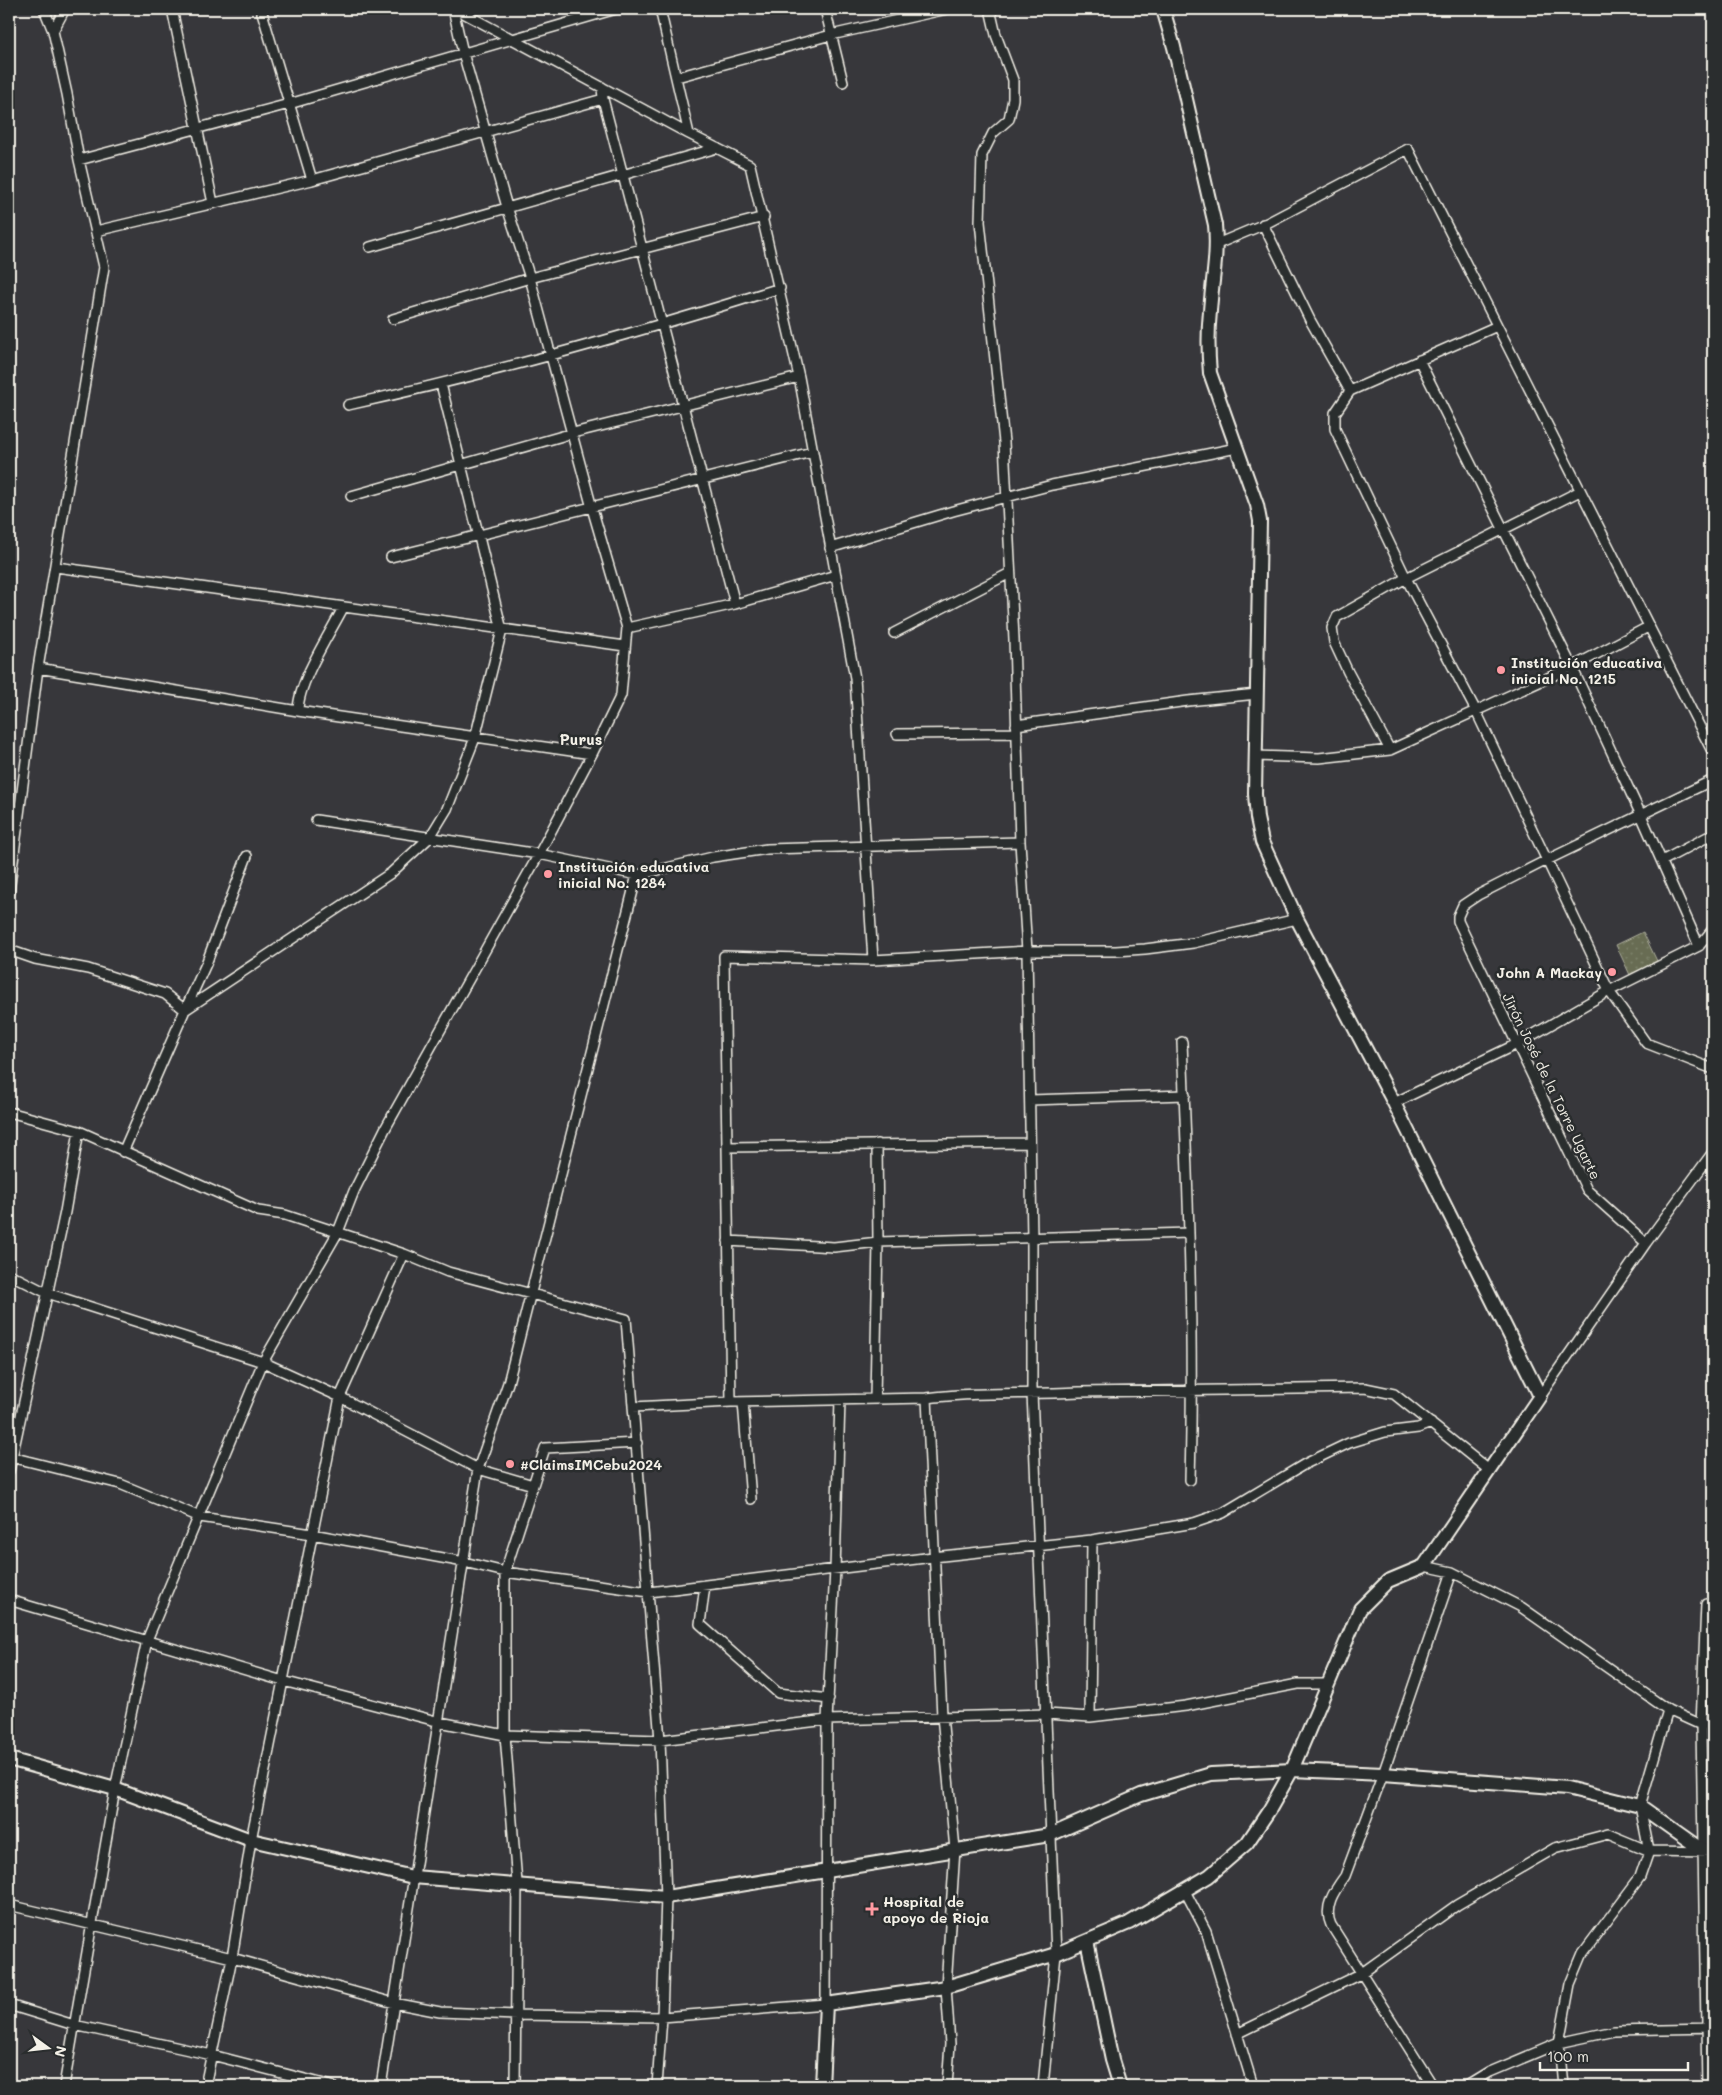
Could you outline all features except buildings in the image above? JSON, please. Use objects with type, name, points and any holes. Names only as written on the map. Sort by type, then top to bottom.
[{"type":"street","points":[[9,892],[38,668],[104,268],[79,160],[53,31],[44,9]]},
{"type":"street","points":[[53,31],[64,9]]},
{"type":"street","points":[[172,9],[213,204]]},
{"type":"street","points":[[261,9],[312,180]]},
{"type":"street","points":[[455,9],[750,165],[764,217],[799,377],[855,678],[873,960]]},
{"type":"street","points":[[64,2086],[115,1789],[146,1640],[200,1517],[263,1362],[338,1232],[354,1191],[385,1129],[539,854],[621,695],[627,628],[592,508],[530,278],[507,207],[463,53],[455,9]]},
{"type":"street","points":[[79,160],[289,104],[616,9]]},
{"type":"street","points":[[660,9],[689,134]]},
{"type":"street","points":[[825,9],[844,82]]},
{"type":"street","points":[[677,77],[831,35],[947,9]]},
{"type":"street","points":[[990,9],[996,35],[1013,80],[1013,98],[1009,119],[993,133],[982,155],[980,222],[1004,442],[1017,729],[1020,842],[1027,951],[1032,1238],[1032,1393],[1056,1954],[1043,2086]]},
{"type":"street","points":[[1163,9],[1215,225],[1217,244],[1209,313],[1208,350],[1210,373],[1257,505],[1260,521],[1255,756],[1257,818],[1262,842],[1297,919],[1394,1103],[1540,1396]]},
{"type":"street","points":[[602,87],[603,99],[735,604]]},
{"type":"street","points":[[96,231],[312,180],[485,130],[603,99]]},
{"type":"street","points":[[370,247],[717,148]]},
{"type":"street","points":[[1217,244],[1263,224],[1408,149],[1713,753]]},
{"type":"street","points":[[393,319],[530,278],[764,217]]},
{"type":"street","points":[[1263,224],[1310,320],[1350,392]]},
{"type":"street","points":[[348,405],[441,384],[662,325],[780,288]]},
{"type":"street","points":[[1497,326],[1350,392],[1335,413],[1335,429],[1406,578],[1476,711],[1609,991],[1646,1043],[1713,1069]]},
{"type":"street","points":[[1419,360],[1572,667],[1642,815],[1699,946]]},
{"type":"street","points":[[350,496],[573,434],[799,377]]},
{"type":"street","points":[[185,1010],[391,873],[430,837],[447,809],[475,738],[502,630],[477,536],[441,384]]},
{"type":"street","points":[[830,548],[952,511],[1052,485],[1237,448]]},
{"type":"street","points":[[392,557],[812,452]]},
{"type":"street","points":[[1390,750],[1348,672],[1332,637],[1332,628],[1336,617],[1406,578],[1580,491]]},
{"type":"street","points":[[56,567],[625,646]]},
{"type":"street","points":[[894,633],[1010,573]]},
{"type":"street","points":[[627,628],[735,604],[836,575]]},
{"type":"street","points":[[298,711],[298,701],[312,667],[343,608]]},
{"type":"street","points":[[1255,756],[1319,758],[1390,750],[1572,667],[1648,627]]},
{"type":"street","points":[[38,668],[298,711],[592,754]]},
{"type":"street","points":[[898,734],[1017,729],[1188,701],[1257,694]]},
{"type":"street","points":[[1547,860],[1713,780]]},
{"type":"street","points":[[316,820],[539,854],[637,875],[713,857],[767,849],[1020,842]]},
{"type":"street","points":[[1662,861],[1713,834]]},
{"type":"street","points":[[124,1152],[206,964],[247,856]]},
{"type":"street","name":"Jirón José de la Torre Ugarte","points":[[1547,860],[1469,900],[1460,910],[1458,922],[1587,1190],[1646,1243]]},
{"type":"street","points":[[381,2086],[413,1877],[440,1722],[478,1469],[508,1383],[637,875]]},
{"type":"street","points":[[731,1402],[724,956],[873,960],[1027,951],[1116,951],[1193,944],[1297,919]]},
{"type":"street","points":[[1394,1103],[1517,1044],[1609,991],[1699,946],[1713,929]]},
{"type":"street","points":[[9,950],[35,959],[88,969],[165,994],[185,1010]]},
{"type":"street","points":[[1182,1042],[1189,1233],[1192,1391],[1190,1480]]},
{"type":"street","points":[[1030,1100],[1184,1095]]},
{"type":"street","points":[[9,1112],[79,1131],[258,1211],[285,1215],[338,1232],[404,1254],[448,1272],[626,1319],[660,1740],[666,1897],[662,2017],[657,2086]]},
{"type":"street","points":[[9,1471],[10,1455],[65,1212],[79,1131]]},
{"type":"street","points":[[727,1147],[1029,1142]]},
{"type":"street","points":[[876,1399],[877,1144]]},
{"type":"street","points":[[9,1905],[232,1958],[394,2004],[440,2012],[517,2015],[662,2017],[826,2004],[946,1987],[1056,1954],[1129,1923],[1209,1876],[1248,1843],[1292,1770],[1360,1609],[1388,1581],[1424,1566],[1646,1243],[1713,1152]]},
{"type":"street","points":[[728,1241],[834,1247],[878,1242],[1189,1233]]},
{"type":"street","points":[[206,2086],[232,1958],[251,1840],[340,1397],[404,1254]]},
{"type":"street","points":[[9,1274],[48,1293],[263,1362],[340,1397],[478,1469],[533,1485]]},
{"type":"street","points":[[633,1407],[731,1402],[927,1398],[957,1394],[1365,1388],[1394,1394],[1490,1471]]},
{"type":"street","points":[[927,1398],[942,1716],[955,1848],[946,1987],[950,2044],[947,2086]]},
{"type":"street","points":[[822,2086],[826,2004],[828,1720],[840,1400]]},
{"type":"street","points":[[743,1402],[751,1499]]},
{"type":"street","points":[[10,1455],[120,1484],[200,1517],[312,1534],[464,1562],[505,1572],[649,1592],[933,1557],[1039,1547],[1194,1523],[1223,1513],[1305,1464],[1349,1443],[1385,1432],[1418,1428],[1431,1423]]},
{"type":"street","points":[[516,2086],[517,1883],[505,1735],[505,1572],[545,1448],[637,1443]]},
{"type":"street","points":[[1090,1717],[1092,1540]]},
{"type":"street","points":[[1424,1566],[1452,1572],[1521,1607],[1668,1710],[1701,1725],[1713,1724]]},
{"type":"street","points":[[1433,2086],[1327,1916],[1334,1890],[1345,1876],[1383,1774],[1452,1572]]},
{"type":"street","points":[[705,1585],[700,1624],[778,1694],[829,1699]]},
{"type":"street","points":[[9,1600],[283,1681],[440,1722],[505,1735],[660,1740],[828,1720],[1047,1714],[1090,1717],[1186,1706],[1298,1684],[1328,1684]]},
{"type":"street","points":[[1706,1604],[1701,1725],[1708,1851],[1710,2028],[1707,2086]]},
{"type":"street","points":[[1563,2086],[1559,2043],[1570,1984],[1583,1953],[1640,1877],[1649,1851],[1640,1806],[1668,1710]]},
{"type":"street","points":[[9,1759],[115,1789],[251,1840],[413,1877],[517,1883],[666,1897],[955,1848],[1050,1835],[1141,1795],[1211,1774],[1292,1770],[1383,1774],[1567,1788],[1640,1806],[1708,1851]]},
{"type":"street","points":[[1237,2034],[1362,1972],[1457,1904],[1554,1848],[1608,1834],[1649,1851],[1708,1851]]},
{"type":"street","points":[[1185,1891],[1206,1931],[1253,2086]]},
{"type":"street","points":[[1087,1941],[1120,2086]]},
{"type":"street","points":[[9,2005],[74,2025],[212,2055],[332,2086]]},
{"type":"street","points":[[1467,2086],[1490,2072],[1559,2043],[1614,2031],[1710,2028]]},
{"type":"green space","points":[[1643,932],[1657,961],[1630,975],[1616,945]]},
{"type":"place","name":"Institución educativa inicial No. 1215","points":[[1501,670]]},
{"type":"place","name":"Institución educativa inicial No. 1284","points":[[548,874]]},
{"type":"place","name":"John A Mackay","points":[[1612,972]]},
{"type":"place","name":"#ClaimsIMCebu2024","points":[[510,1464]]},
{"type":"place","name":"Hospital de apoyo de Rioja","points":[[872,1909]]},
{"type":"district","name":"Purus","points":[[581,739]]}]
